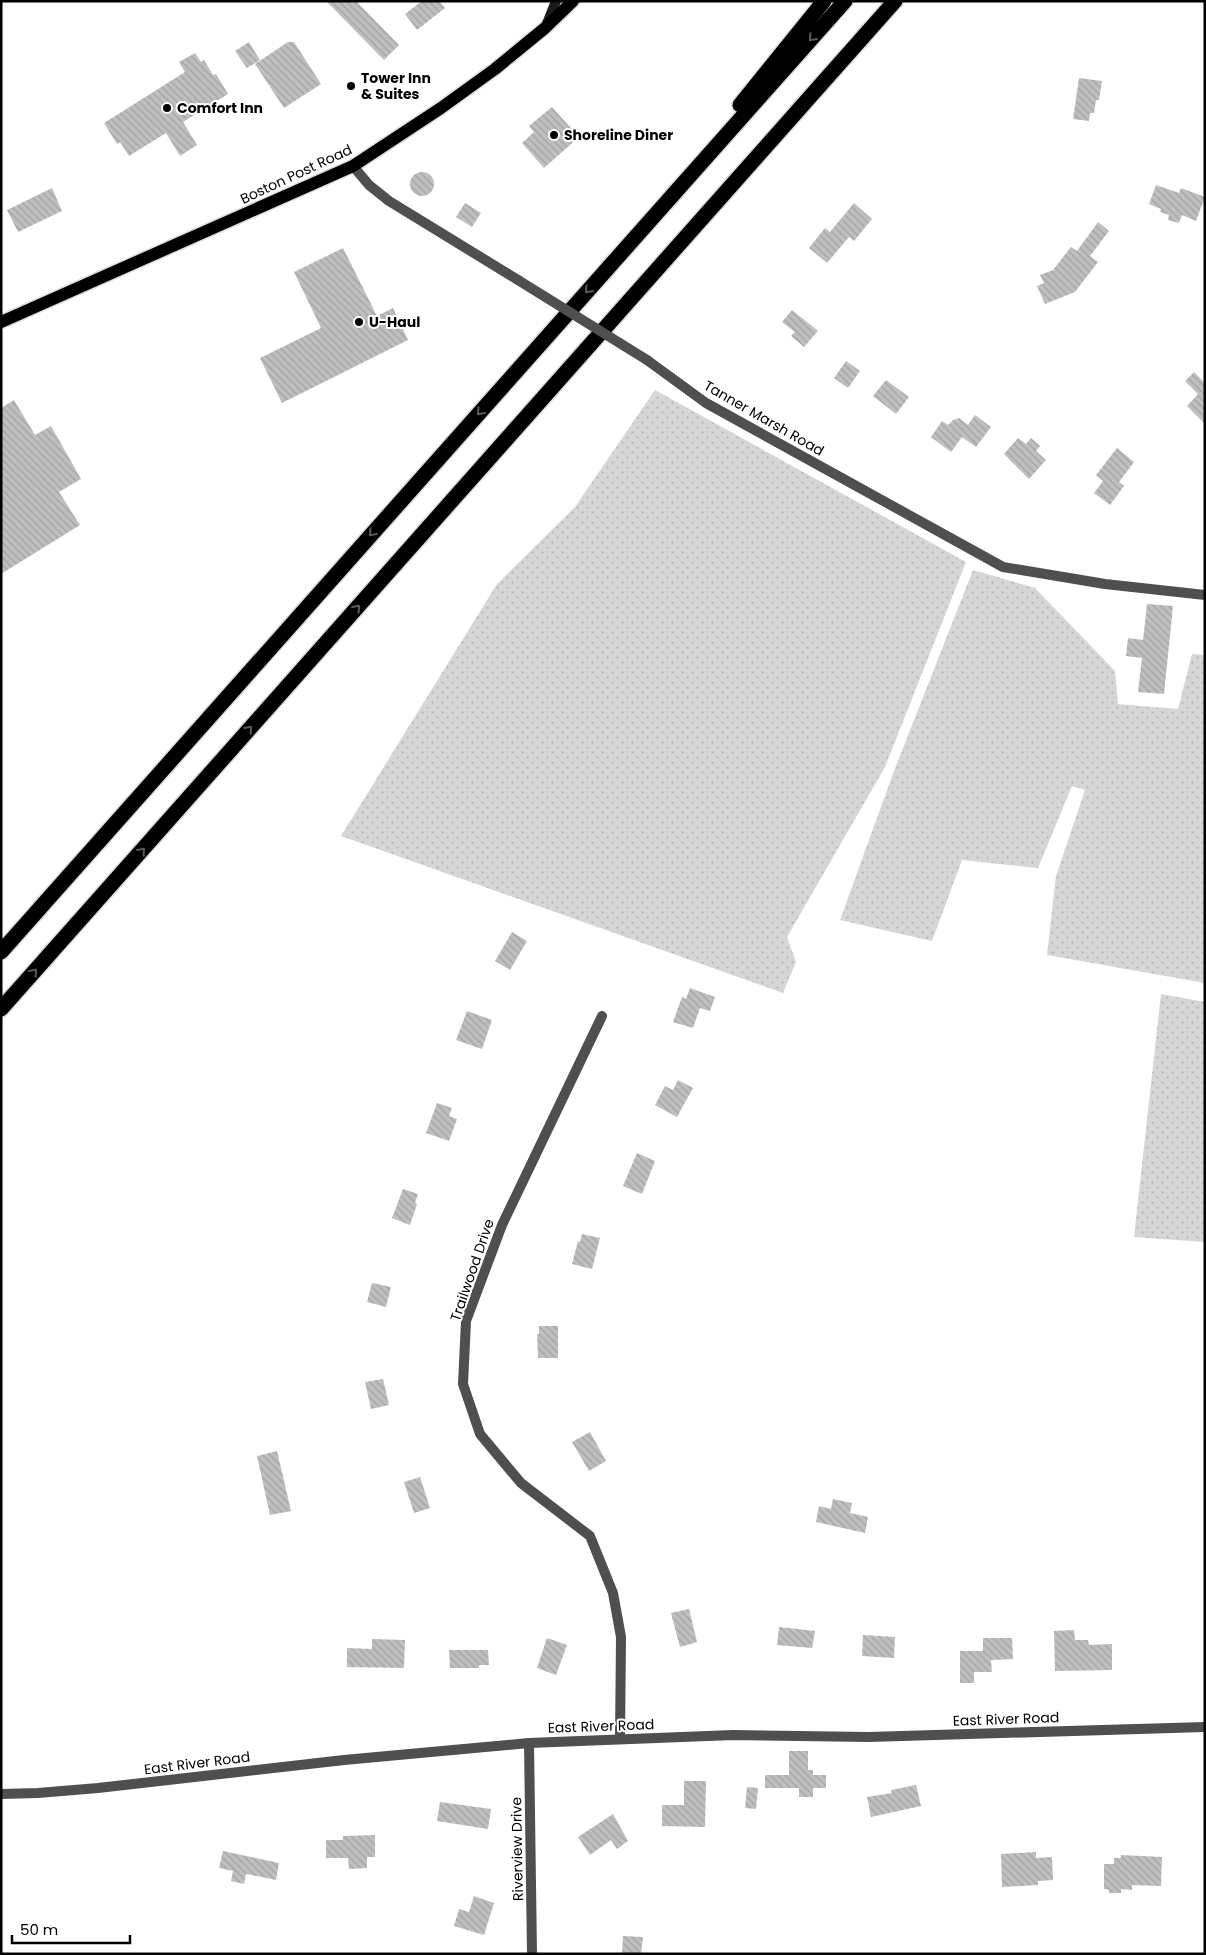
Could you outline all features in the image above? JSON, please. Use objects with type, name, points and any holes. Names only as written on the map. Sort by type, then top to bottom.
[{"type":"highway","points":[[607,269],[824,1]]},
{"type":"highway","points":[[1,952],[845,1]]},
{"type":"highway","points":[[1,1009],[895,1]]},
{"type":"main road","points":[[545,28],[556,1]]},
{"type":"main road","name":"Boston Post Road","points":[[1,322],[353,166],[442,108],[495,69],[545,28],[573,1]]},
{"type":"street","name":"Tanner Marsh Road","points":[[353,166],[388,201],[647,360],[706,403],[1004,567],[1105,584],[1205,595]]},
{"type":"street","name":"Trailwood Drive","points":[[602,1016],[499,1234],[466,1321],[463,1384],[480,1434],[521,1483],[590,1536],[612,1593],[622,1637],[620,1739]]},
{"type":"street","name":"East River Road","points":[[1,1794],[98,1788],[344,1760],[529,1743],[734,1735],[869,1737],[1205,1727]]},
{"type":"street","name":"Riverview Drive","points":[[529,1743],[532,1954]]},
{"type":"shaded area","points":[[655,390],[966,562],[885,767],[787,937],[796,962],[783,993],[341,836],[497,584],[575,507]]},
{"type":"shaded area","points":[[973,570],[1035,588],[1115,671],[1118,704],[1178,709],[1192,654],[1205,655],[1205,983],[1047,955],[1056,876],[1085,790],[1072,786],[1038,868],[962,860],[932,941],[840,920],[894,771]]},
{"type":"shaded area","points":[[1161,994],[1205,1002],[1205,1242],[1134,1237]]},
{"type":"building","points":[[326,1],[356,1],[399,45],[384,60]]},
{"type":"building","points":[[422,1],[439,1],[445,8],[417,30],[405,14]]},
{"type":"building","points":[[249,42],[260,60],[247,68],[235,51]]},
{"type":"building","points":[[288,42],[294,42],[321,84],[284,108],[255,64]]},
{"type":"building","name":"Comfort Inn","points":[[195,53],[201,62],[204,60],[213,75],[216,74],[228,94],[183,122],[197,145],[180,156],[166,133],[129,156],[120,142],[117,144],[104,123],[185,72],[179,62]]},
{"type":"building","points":[[1079,78],[1102,81],[1099,100],[1096,100],[1094,113],[1090,113],[1089,121],[1073,119]]},
{"type":"building","name":"Shoreline Diner","points":[[552,107],[579,137],[544,168],[522,143],[534,132],[529,126]]},
{"type":"building","points":[[422,172],[430,176],[434,184],[430,192],[422,196],[414,192],[410,184],[414,176]]},
{"type":"building","points":[[1156,185],[1179,193],[1181,188],[1205,197],[1196,221],[1182,215],[1179,223],[1168,220],[1169,215],[1160,212],[1161,209],[1149,204]]},
{"type":"building","points":[[52,188],[62,211],[18,232],[7,210]]},
{"type":"building","points":[[465,203],[481,213],[472,227],[456,217]]},
{"type":"building","points":[[854,203],[872,219],[854,241],[849,237],[827,263],[809,248],[825,228],[830,232]]},
{"type":"building","points":[[1098,222],[1109,231],[1090,256],[1098,262],[1075,292],[1045,304],[1037,286],[1044,283],[1040,275],[1053,270],[1071,247],[1077,251]]},
{"type":"building","name":"U-Haul","points":[[343,248],[377,316],[393,308],[408,340],[282,403],[260,358],[321,328],[294,272]]},
{"type":"building","points":[[792,310],[818,331],[804,347],[791,336],[795,332],[782,322]]},
{"type":"building","points":[[846,361],[860,371],[848,388],[834,378]]},
{"type":"building","points":[[1194,372],[1205,383],[1205,424],[1187,406],[1198,394],[1185,381]]},
{"type":"building","points":[[886,380],[909,397],[896,414],[873,396]]},
{"type":"building","points":[[14,400],[35,435],[51,426],[81,479],[59,492],[80,525],[1,574],[1,408]]},
{"type":"building","points":[[975,415],[991,427],[976,447],[962,437],[951,452],[931,437],[942,421],[948,425],[953,420],[959,418],[968,425]]},
{"type":"building","points":[[1018,438],[1026,444],[1031,438],[1040,446],[1036,451],[1046,460],[1029,479],[1004,454]]},
{"type":"building","points":[[1117,448],[1134,462],[1119,482],[1124,486],[1110,505],[1094,493],[1103,481],[1096,475]]},
{"type":"building","points":[[1147,604],[1173,606],[1164,694],[1138,692],[1142,658],[1126,656],[1128,638],[1143,640]]},
{"type":"building","points":[[512,932],[527,941],[510,970],[495,961]]},
{"type":"building","points":[[690,988],[715,997],[710,1011],[700,1008],[693,1028],[673,1022],[682,997],[686,999]]},
{"type":"building","points":[[467,1011],[492,1020],[482,1049],[456,1040]]},
{"type":"building","points":[[678,1080],[693,1088],[677,1117],[655,1105],[665,1086],[673,1090]]},
{"type":"building","points":[[437,1103],[452,1108],[449,1116],[457,1119],[449,1141],[426,1133]]},
{"type":"building","points":[[637,1153],[655,1161],[642,1194],[623,1186]]},
{"type":"building","points":[[403,1189],[418,1194],[415,1203],[417,1204],[410,1225],[392,1218]]},
{"type":"building","points":[[582,1234],[600,1238],[592,1269],[572,1264],[578,1241],[580,1242]]},
{"type":"building","points":[[372,1283],[391,1287],[386,1307],[367,1302]]},
{"type":"building","points":[[539,1326],[558,1326],[558,1358],[538,1358],[537,1334],[539,1334]]},
{"type":"building","points":[[383,1379],[389,1405],[371,1409],[365,1382]]},
{"type":"building","points":[[590,1432],[606,1461],[589,1471],[572,1442]]},
{"type":"building","points":[[277,1451],[291,1511],[270,1515],[257,1456]]},
{"type":"building","points":[[420,1477],[430,1508],[414,1513],[404,1482]]},
{"type":"building","points":[[833,1499],[852,1503],[850,1513],[868,1517],[865,1533],[816,1522],[819,1506],[831,1509]]},
{"type":"building","points":[[689,1609],[697,1642],[680,1647],[671,1613]]},
{"type":"building","points":[[779,1627],[815,1631],[812,1648],[777,1645]]},
{"type":"building","points":[[1074,1630],[1075,1640],[1088,1640],[1089,1645],[1112,1644],[1112,1670],[1055,1671],[1054,1631]]},
{"type":"building","points":[[863,1635],[895,1637],[894,1658],[862,1656]]},
{"type":"building","points":[[547,1638],[567,1645],[556,1675],[537,1668]]},
{"type":"building","points":[[983,1638],[1012,1638],[1013,1659],[991,1660],[992,1672],[974,1672],[974,1683],[960,1683],[960,1651],[983,1651]]},
{"type":"building","points":[[372,1639],[405,1640],[404,1668],[347,1667],[347,1648],[372,1649]]},
{"type":"building","points":[[449,1650],[488,1650],[489,1665],[479,1665],[479,1668],[450,1668]]},
{"type":"building","points":[[789,1751],[808,1751],[808,1770],[813,1770],[813,1775],[826,1775],[826,1788],[813,1788],[813,1797],[799,1797],[799,1788],[765,1788],[765,1775],[789,1775]]},
{"type":"building","points":[[684,1781],[706,1781],[705,1827],[662,1826],[662,1805],[684,1805]]},
{"type":"building","points":[[916,1785],[921,1806],[871,1817],[867,1797],[892,1793],[891,1790]]},
{"type":"building","points":[[747,1787],[758,1788],[756,1809],[745,1808]]},
{"type":"building","points":[[440,1802],[491,1809],[488,1829],[437,1821]]},
{"type":"building","points":[[613,1814],[628,1841],[617,1849],[611,1840],[590,1855],[578,1837]]},
{"type":"building","points":[[375,1835],[375,1857],[367,1857],[367,1868],[349,1869],[348,1858],[326,1858],[326,1840],[343,1840],[343,1836]]},
{"type":"building","points":[[223,1851],[279,1863],[276,1880],[246,1874],[244,1884],[231,1881],[233,1871],[219,1868]]},
{"type":"building","points":[[1036,1852],[1036,1858],[1052,1857],[1053,1880],[1038,1881],[1038,1885],[1002,1887],[1001,1854]]},
{"type":"building","points":[[1121,1855],[1162,1857],[1161,1886],[1132,1885],[1132,1890],[1121,1889],[1121,1893],[1109,1893],[1109,1890],[1104,1889],[1104,1864],[1114,1864],[1114,1858],[1121,1858]]},
{"type":"building","points":[[474,1896],[494,1903],[484,1935],[454,1926],[459,1909],[469,1912]]},
{"type":"building","points":[[623,1936],[643,1937],[641,1954],[622,1954]]},
{"type":"place","name":"Tower Inn & Suites","points":[[351,86]]},
{"type":"place","name":"Comfort Inn","points":[[167,108]]},
{"type":"place","name":"Shoreline Diner","points":[[554,135]]},
{"type":"place","name":"U-Haul","points":[[359,322]]}]
